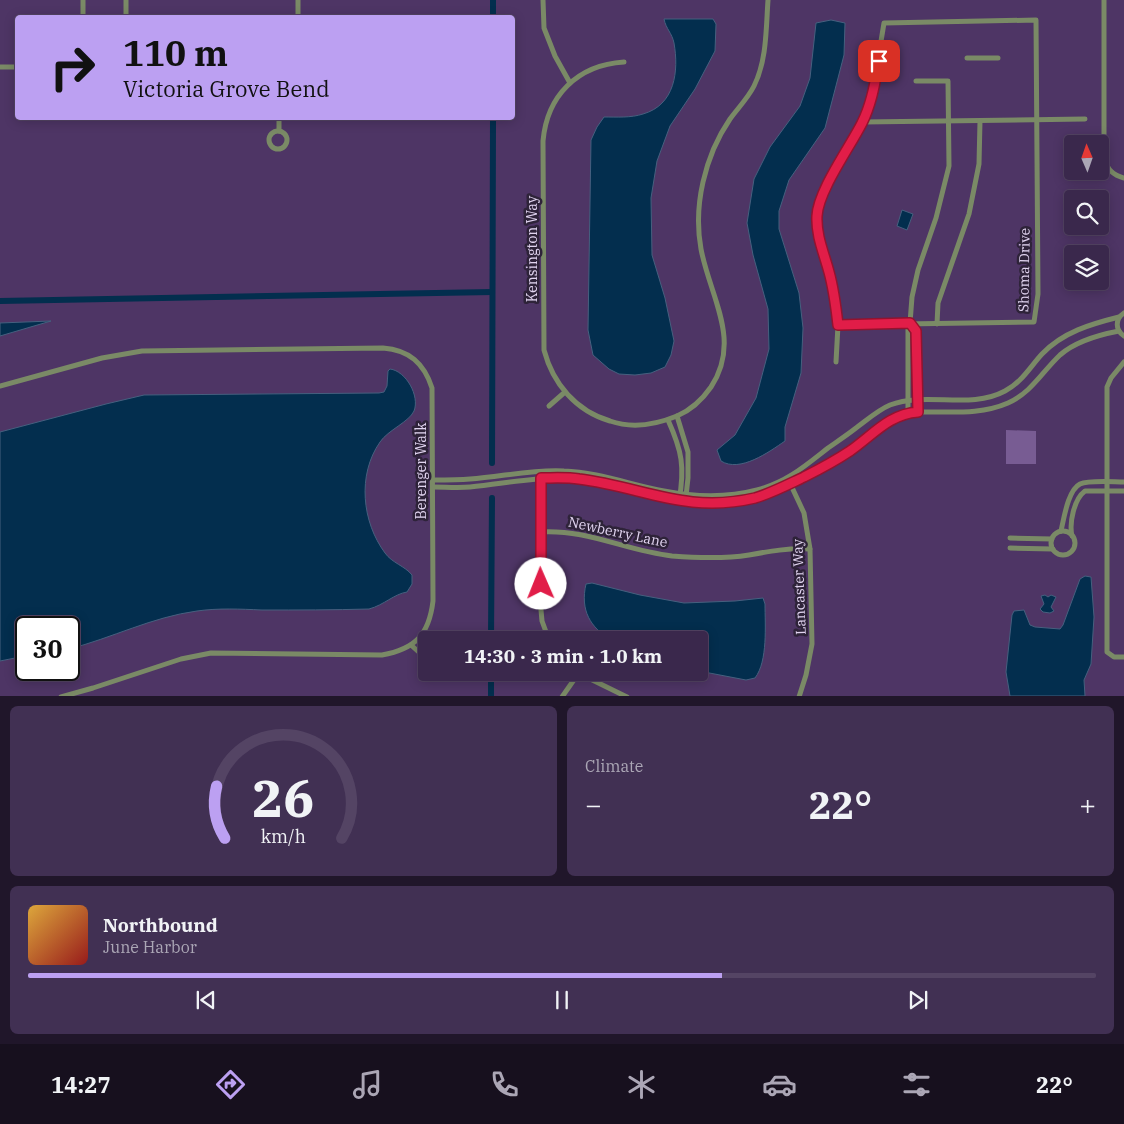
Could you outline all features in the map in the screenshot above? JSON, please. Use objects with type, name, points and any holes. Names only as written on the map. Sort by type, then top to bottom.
[{"type":"street","points":[[83,0],[83,15]]},
{"type":"street","points":[[126,0],[126,15]]},
{"type":"street","points":[[298,0],[298,15]]},
{"type":"street","points":[[543,0],[544,28],[555,56],[570,83],[597,68],[624,62]]},
{"type":"street","name":"Kensington Way","points":[[570,83],[555,100],[550,109],[546,119],[543,141],[544,350],[552,372],[565,392],[588,411],[615,423],[639,426],[651,425],[668,420],[693,407],[708,391],[717,377],[722,361],[724,328],[701,247],[700,197],[705,172],[714,148],[730,119],[748,97],[758,77],[763,55],[768,0]]},
{"type":"street","points":[[1104,0],[1104,159],[1107,169],[1114,175],[1124,178]]},
{"type":"street","name":"Shoma Drive","points":[[836,362],[838,325],[835,298],[829,270],[817,232],[817,215],[821,197],[863,122],[872,102],[884,23],[1036,20],[1038,294],[1034,322],[838,325]]},
{"type":"street","points":[[968,58],[998,58]]},
{"type":"street","points":[[0,67],[15,67]]},
{"type":"street","points":[[908,413],[908,328],[912,297],[918,270],[936,218],[949,166],[948,82],[916,81]]},
{"type":"street","points":[[863,122],[1085,119]]},
{"type":"street","points":[[279,120],[279,131]]},
{"type":"street","points":[[937,324],[938,303],[969,214],[979,164],[980,120]]},
{"type":"street","points":[[1123,313],[1117,323],[1119,331],[1124,336]]},
{"type":"street","points":[[433,487],[469,487],[541,478],[579,479],[701,504],[755,498],[778,490],[879,411],[907,401],[975,400],[1003,392],[1016,384],[1042,354],[1064,336],[1123,313]]},
{"type":"street","points":[[910,323],[916,331],[918,412]]},
{"type":"street","points":[[433,480],[470,479],[563,470],[596,474],[683,494],[708,496],[758,490],[789,481],[831,463],[852,450],[891,419],[908,413],[986,410],[1007,403],[1026,392],[1067,350],[1087,340],[1119,331]]},
{"type":"street","name":"Berenger Walk","points":[[0,386],[102,358],[142,351],[392,349],[410,355],[425,370],[432,388],[432,601],[431,616],[424,631]]},
{"type":"street","points":[[1124,362],[1111,378],[1107,387],[1107,652],[1114,657],[1124,657]]},
{"type":"street","points":[[550,406],[565,392]]},
{"type":"street","points":[[677,416],[688,452],[688,478],[682,501]]},
{"type":"street","points":[[668,420],[680,450],[683,494]]},
{"type":"street","points":[[540,471],[541,610],[546,631]]},
{"type":"street","name":"Lancaster Way","points":[[789,481],[804,513],[810,548],[812,644],[806,675],[799,696]]},
{"type":"street","points":[[1061,531],[1070,494],[1081,483],[1124,482]]},
{"type":"street","points":[[1010,548],[1053,549],[1062,555],[1067,554],[1074,547],[1072,525],[1080,494],[1085,491],[1124,491]]},
{"type":"street","points":[[1053,549],[1052,539],[1057,532],[1065,531],[1072,536]]},
{"type":"street","name":"Newberry Lane","points":[[540,532],[577,533],[651,553],[692,557],[741,556],[783,548],[810,548]]},
{"type":"street","points":[[1010,538],[1052,539]]},
{"type":"street","name":"Berenger Walk","points":[[61,696],[93,688],[181,659],[211,653],[382,654],[397,652],[411,645],[418,638]]},
{"type":"street","points":[[411,645],[418,651]]},
{"type":"street","points":[[562,696],[572,681]]},
{"type":"street","points":[[594,681],[627,696]]},
{"type":"shaded area","points":[[1006,430],[1036,431],[1036,464],[1006,464]]},
{"type":"water","points":[[664,19],[713,19],[716,24],[715,51],[695,89],[670,126],[657,161],[651,198],[652,255],[665,298],[674,341],[671,355],[665,367],[651,373],[619,374],[609,369],[593,355],[588,330],[591,140],[604,117],[629,117],[643,114],[654,110],[668,95],[675,75],[676,65],[673,40]]},
{"type":"water","points":[[831,20],[845,23],[844,55],[825,128],[789,180],[779,211],[779,229],[799,293],[803,328],[801,373],[785,427],[785,441],[754,460],[745,463],[729,464],[721,461],[717,450],[735,435],[756,398],[769,349],[768,309],[753,255],[747,223],[754,179],[770,147],[800,106],[810,78],[816,23]]},
{"type":"water","points":[[902,210],[913,214],[907,230],[897,226]]},
{"type":"water","points":[[51,321],[0,336],[0,323]]},
{"type":"water","points":[[390,369],[401,374],[410,385],[415,398],[414,411],[408,419],[380,442],[368,469],[365,483],[365,498],[367,513],[377,541],[388,556],[412,575],[412,584],[407,592],[369,609],[213,609],[197,611],[164,618],[80,646],[80,616],[15,616],[15,658],[0,661],[0,432],[144,395],[379,393],[384,392],[387,386],[388,371]]},
{"type":"water","points":[[1085,576],[1091,577],[1094,617],[1091,664],[1084,680],[1085,696],[1010,696],[1006,672],[1014,611],[1024,610],[1030,625],[1035,627],[1060,629],[1080,579]]},
{"type":"water","points":[[592,583],[640,595],[684,603],[763,598],[765,604],[765,642],[759,671],[755,678],[746,680],[708,673],[708,631],[599,631],[588,617],[586,610],[584,593],[586,584]]},
{"type":"water","points":[[1041,596],[1056,597],[1051,607],[1054,611],[1050,613],[1043,612],[1040,609],[1044,604]]},
{"type":"waterway","points":[[493,0],[493,15]]},
{"type":"waterway","points":[[492,463],[493,120]]},
{"type":"waterway","points":[[0,301],[492,292]]},
{"type":"waterway","points":[[491,631],[492,498]]},
{"type":"waterway","points":[[491,681],[491,696]]},
{"type":"route","points":[[541,584],[541,478],[579,479],[658,497],[701,504],[755,498],[778,490],[831,463],[852,450],[891,419],[899,415],[918,412],[916,331],[910,323],[838,325],[829,270],[817,232],[817,215],[821,197],[863,122],[872,102],[879,61]]}]
